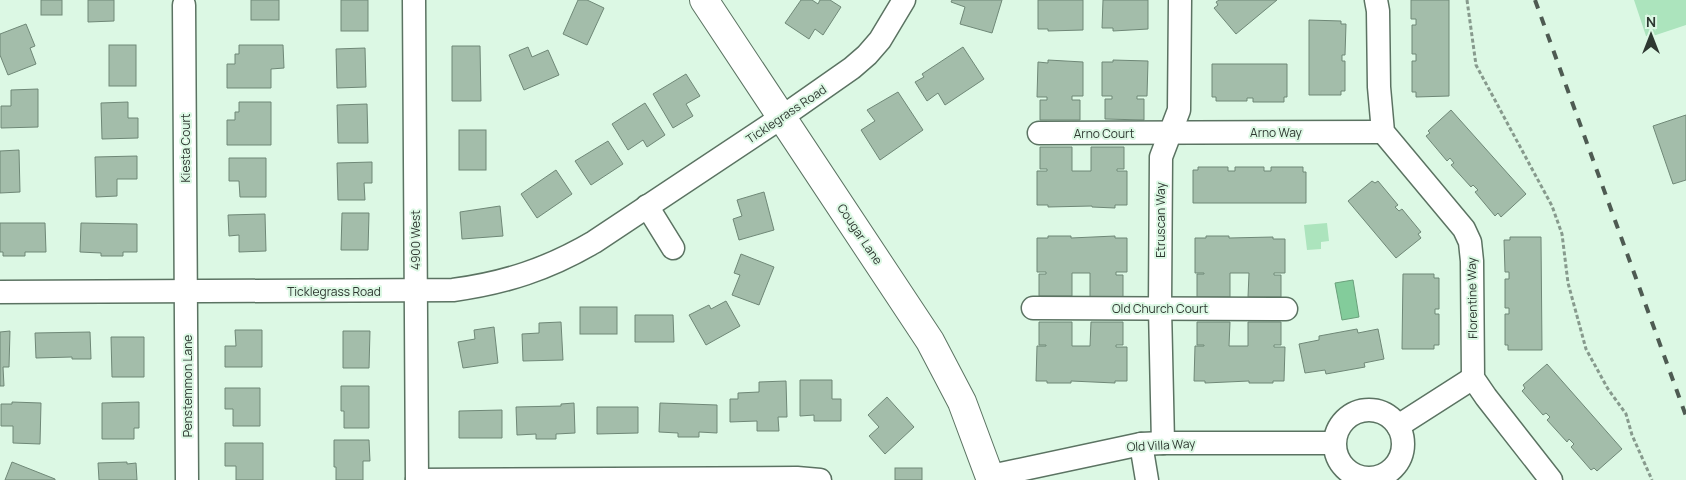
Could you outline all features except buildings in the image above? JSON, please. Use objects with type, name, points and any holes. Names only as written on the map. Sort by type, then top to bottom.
[{"type":"main road","name":"Cougar Lane","points":[[704,0],[930,341],[962,402],[991,478]]},
{"type":"street","name":"4900 West","points":[[414,0],[416,480]]},
{"type":"street","name":"Ticklegrass Road","points":[[0,292],[452,290],[477,287],[526,274],[572,254],[782,117],[852,68],[888,29],[904,0]]},
{"type":"street","name":"Etruscan Way","points":[[1147,480],[1152,443],[1160,308],[1161,157],[1179,110],[1180,0]]},
{"type":"street","points":[[1376,0],[1378,11],[1379,87],[1383,132]]},
{"type":"street","name":"Kiesta Court","points":[[184,5],[186,291]]},
{"type":"street","name":"Arno Way","points":[[1170,133],[1383,132]]},
{"type":"street","name":"Florentine Way","points":[[1383,132],[1464,229],[1470,242],[1472,261],[1473,378]]},
{"type":"street","name":"Arno Court","points":[[1039,133],[1170,133]]},
{"type":"street","points":[[647,206],[673,248]]},
{"type":"street","name":"Penstemmon Lane","points":[[186,291],[187,480]]},
{"type":"street","name":"Old Church Court","points":[[1033,308],[1286,309]]},
{"type":"street","points":[[1398,426],[1473,378],[1486,398],[1551,480]]},
{"type":"street","points":[[1370,410],[1381,412],[1391,417],[1398,426],[1403,446],[1401,456],[1396,465],[1388,472],[1370,479],[1358,477],[1342,466],[1336,457],[1335,435],[1340,425],[1348,416],[1358,411],[1370,410]]},
{"type":"street","name":"Old Villa Way","points":[[991,478],[1152,443],[1334,443]]},
{"type":"street","points":[[416,480],[797,478],[820,480]]},
{"type":"path","points":[[1467,0],[1476,65],[1558,220],[1562,234],[1570,290],[1586,349],[1608,389],[1626,414],[1632,435],[1652,480]]},
{"type":"shaded area","points":[[1634,0],[1686,0],[1686,25],[1650,37],[1646,36]]},
{"type":"shaded area","points":[[1327,223],[1329,241],[1321,242],[1321,249],[1307,250],[1304,225]]},
{"type":"shaded area","points":[[1353,280],[1359,317],[1342,320],[1335,283]]},
{"type":"railway","points":[[1535,0],[1686,416]]}]
